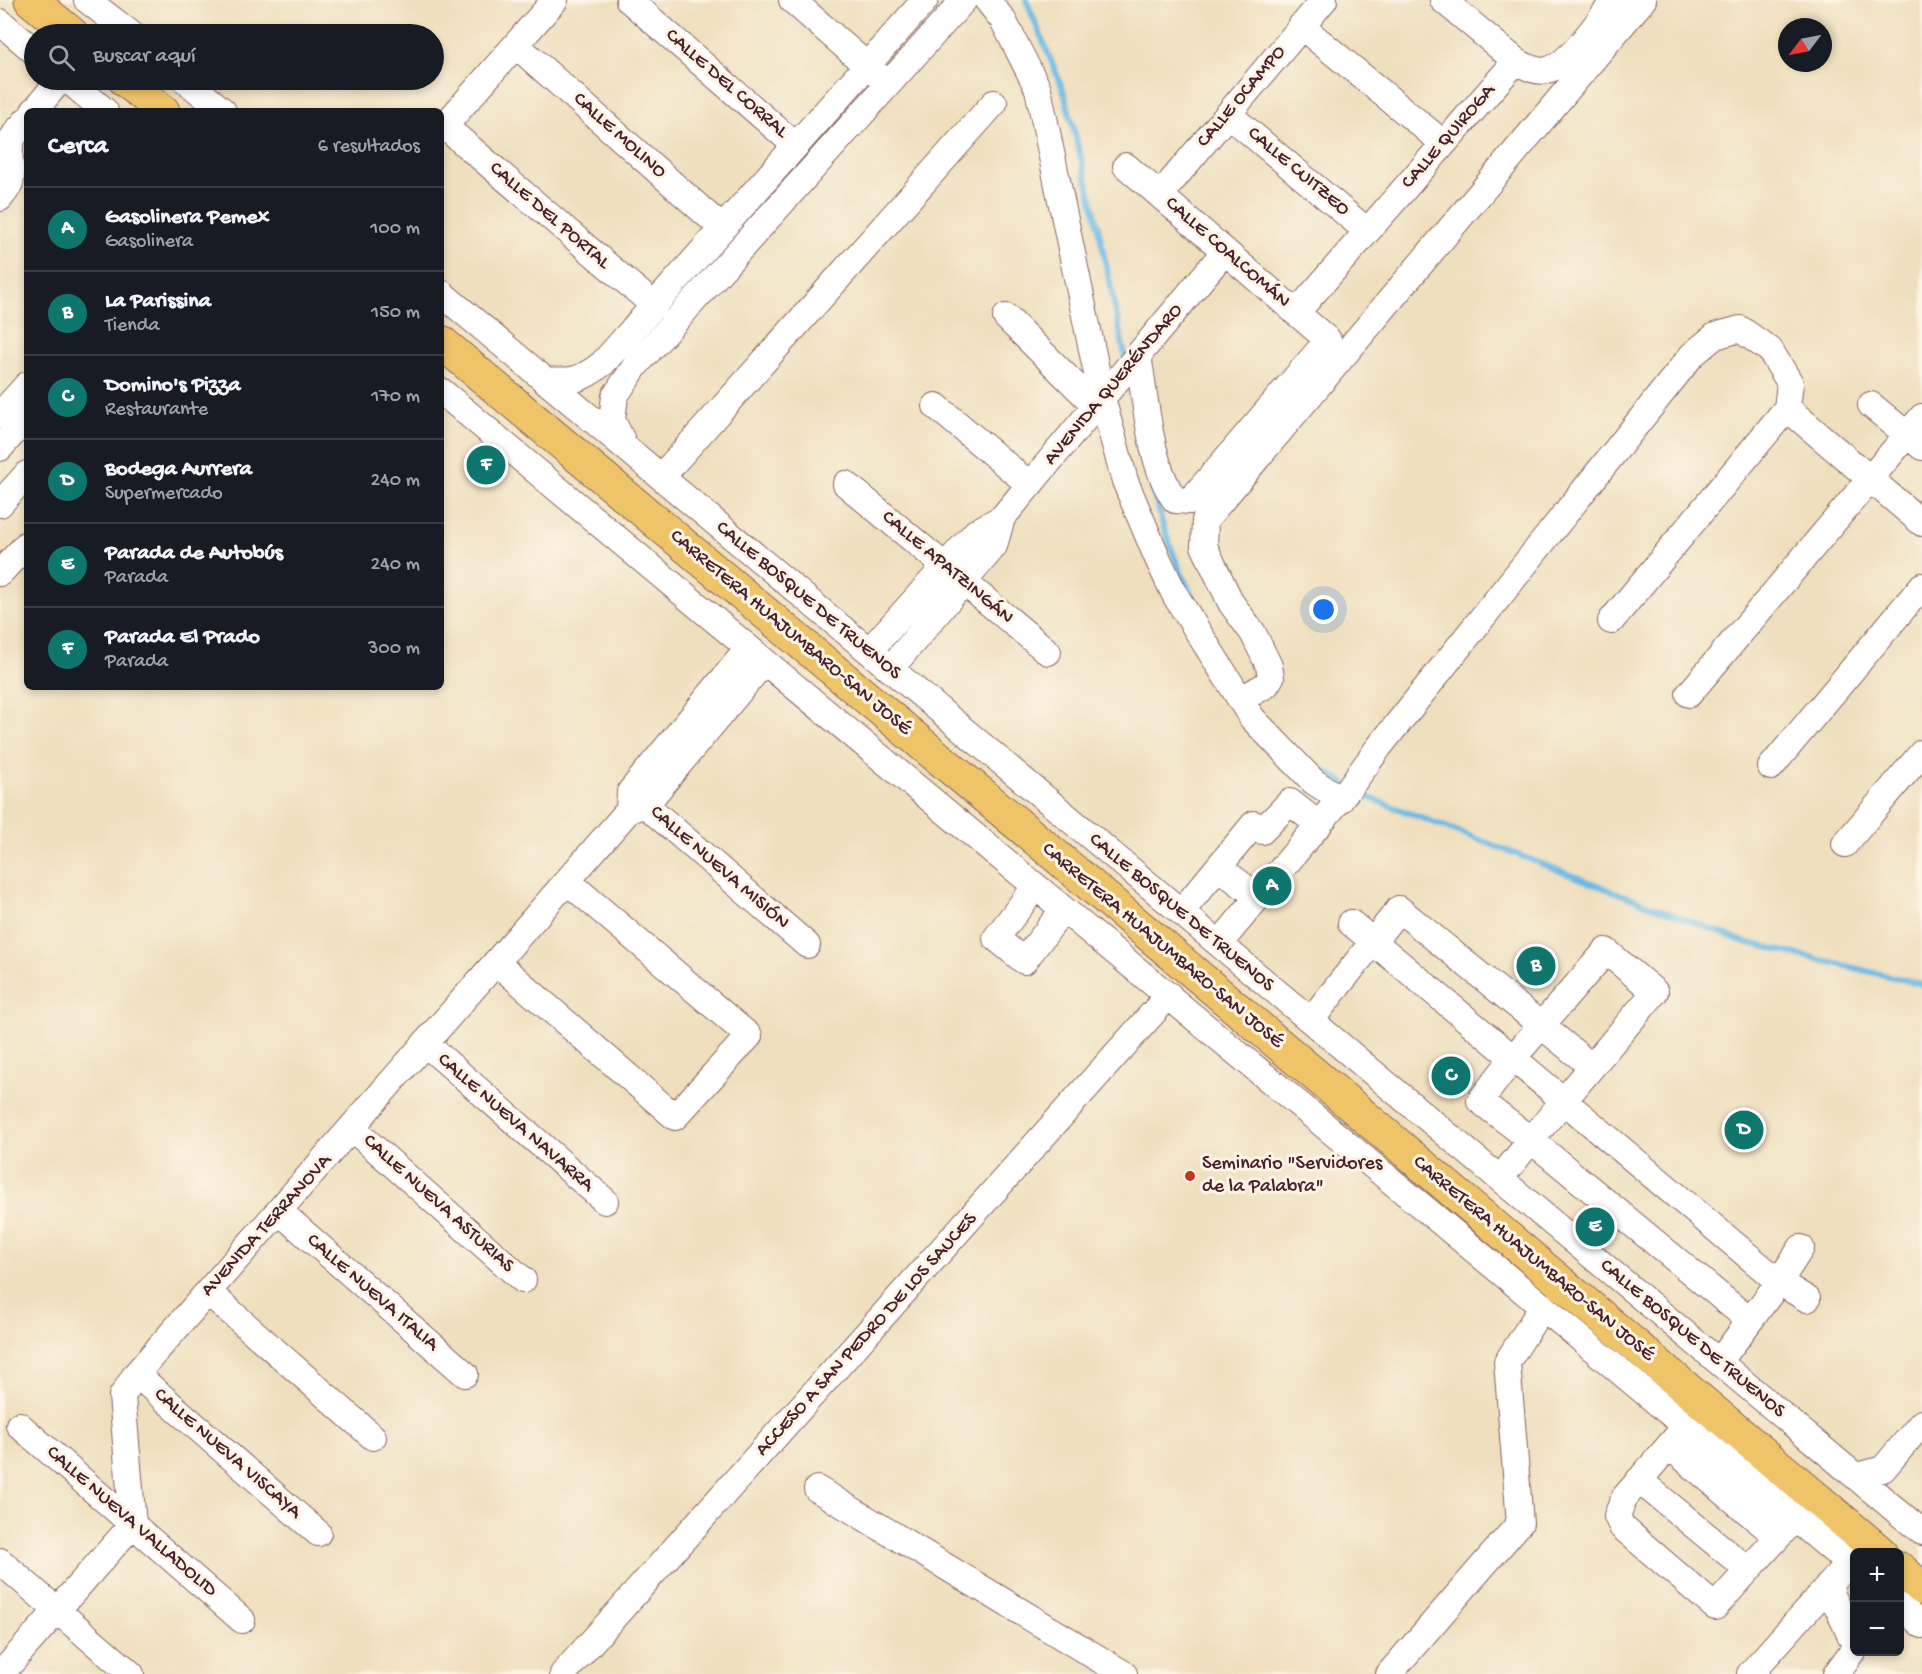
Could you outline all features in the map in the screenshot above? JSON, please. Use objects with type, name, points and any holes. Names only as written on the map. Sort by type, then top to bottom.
[{"type":"main road","points":[[31,0],[60,24]]},
{"type":"main road","points":[[137,90],[159,108]]},
{"type":"main road","name":"CARRETERA HUAJUMBARO-SAN JOSÉ","points":[[444,345],[1056,856],[1875,1548]]},
{"type":"main road","points":[[1904,1573],[1922,1588]]},
{"type":"street","points":[[444,127],[555,0]]},
{"type":"street","name":"CALLE DEL CORRAL","points":[[629,0],[795,145]]},
{"type":"street","points":[[792,0],[889,85]]},
{"type":"street","points":[[544,380],[571,382],[590,374],[617,349],[925,0]]},
{"type":"street","points":[[625,447],[612,420],[615,396],[636,365],[964,0]]},
{"type":"street","points":[[987,0],[1003,20],[1038,89],[1103,397],[1125,481],[1157,557],[1175,596],[1250,694],[1252,718],[1314,782],[1346,793]]},
{"type":"street","name":"CALLE OCAMPO","points":[[1160,195],[1324,0]]},
{"type":"street","points":[[1443,0],[1516,61],[1528,68],[1547,70],[1564,62],[1615,0]]},
{"type":"street","points":[[1250,694],[1270,677],[1269,666],[1253,633],[1231,603],[1204,546],[1205,520],[1643,0]]},
{"type":"street","points":[[90,3],[91,24]]},
{"type":"street","points":[[90,3],[118,24]]},
{"type":"street","points":[[0,22],[24,42]]},
{"type":"street","points":[[1301,26],[1443,143]]},
{"type":"street","name":"CALLE MOLINO","points":[[516,45],[722,228]]},
{"type":"street","name":"CALLE QUIROGA","points":[[1296,313],[1516,61]]},
{"type":"street","points":[[37,108],[52,90]]},
{"type":"street","points":[[86,90],[102,108]]},
{"type":"street","points":[[197,90],[219,108]]},
{"type":"street","points":[[661,477],[994,103]]},
{"type":"street","name":"CALLE CUITZEO","points":[[1228,114],[1367,231]]},
{"type":"street","points":[[0,198],[8,189],[13,176],[9,147],[14,135],[24,123]]},
{"type":"street","name":"CALLE DEL PORTAL","points":[[444,129],[654,306]]},
{"type":"street","name":"CALLE COALCOMÁN","points":[[1126,166],[1328,340],[1190,501],[1175,500],[1165,487],[1134,361]]},
{"type":"street","name":"AVENIDA QUERÉNDARO","points":[[869,651],[976,531],[1002,518],[1225,251]]},
{"type":"street","name":"CALLE BOSQUE DE TRUENOS","points":[[444,296],[1922,1532]]},
{"type":"street","points":[[1006,317],[1103,397]]},
{"type":"street","points":[[1219,944],[1346,793],[1379,747],[1692,355],[1715,336],[1740,329],[1770,350],[1790,383],[1787,408],[1611,621]]},
{"type":"street","points":[[617,349],[636,365]]},
{"type":"street","points":[[0,415],[24,388]]},
{"type":"street","points":[[444,394],[756,656],[1544,1306],[1850,1563]]},
{"type":"street","points":[[1689,694],[1870,479],[1917,432],[1872,405]]},
{"type":"street","points":[[936,406],[1030,485]]},
{"type":"street","points":[[1787,408],[1922,523]]},
{"type":"street","points":[[0,448],[24,420]]},
{"type":"street","points":[[0,504],[24,477]]},
{"type":"street","name":"CALLE APATZINGÁN","points":[[846,484],[1048,652]]},
{"type":"street","name":"AVENIDA QUERÉNDARO","points":[[890,669],[994,546],[1002,518]]},
{"type":"street","points":[[0,573],[24,547]]},
{"type":"street","points":[[1771,767],[1922,586]]},
{"type":"street","name":"AVENIDA TERRANOVA","points":[[133,1524],[122,1396],[136,1374],[353,1129],[635,802],[756,656]]},
{"type":"street","points":[[917,789],[937,782],[953,770],[964,754],[970,735]]},
{"type":"street","points":[[1845,844],[1922,753]]},
{"type":"street","name":"CALLE NUEVA MISIÓN","points":[[635,802],[807,945]]},
{"type":"street","points":[[1181,912],[1254,824],[1262,831],[1290,802],[1319,825]]},
{"type":"street","points":[[1063,910],[1042,937],[1014,915],[1037,889],[1056,856],[1071,844],[1089,837]]},
{"type":"street","points":[[1218,867],[1258,897]]},
{"type":"street","points":[[496,962],[675,1118],[749,1036],[567,880]]},
{"type":"street","points":[[1311,1020],[1399,909],[1591,1066]]},
{"type":"street","points":[[1351,923],[1779,1282],[1808,1299]]},
{"type":"street","points":[[1500,1179],[1531,1140],[1563,1102],[1591,1066],[1655,992],[1606,951],[1542,1024],[1480,1101],[1531,1140],[1749,1320]]},
{"type":"street","name":"ACCESO A SAN PEDRO DE LOS SAUCES","points":[[563,1674],[1169,995]]},
{"type":"street","name":"CALLE NUEVA NAVARRA","points":[[426,1044],[605,1202]]},
{"type":"street","name":"CALLE NUEVA ASTURIAS","points":[[353,1129],[523,1280]]},
{"type":"street","name":"CALLE NUEVA ITALIA","points":[[279,1211],[465,1374]]},
{"type":"street","points":[[1719,1362],[1779,1282],[1801,1248]]},
{"type":"street","points":[[208,1292],[372,1437]]},
{"type":"street","points":[[1389,1674],[1520,1523],[1508,1362],[1544,1306]]},
{"type":"street","name":"CALLE NUEVA VISCAYA","points":[[136,1374],[318,1533]]},
{"type":"street","name":"CALLE NUEVA VALLADOLID","points":[[19,1425],[242,1620]]},
{"type":"street","points":[[1686,1426],[1624,1498],[1617,1516],[1622,1527],[1714,1607],[1795,1518]]},
{"type":"street","points":[[1856,1476],[1883,1469],[1919,1432]]},
{"type":"street","points":[[1669,1446],[1778,1537]]},
{"type":"street","points":[[1639,1480],[1748,1570]]},
{"type":"street","points":[[817,1490],[1124,1674]]},
{"type":"street","points":[[1,1674],[133,1524]]},
{"type":"street","points":[[0,1561],[131,1674]]},
{"type":"street","points":[[1750,1674],[1828,1586],[1850,1567]]},
{"type":"street","points":[[1828,1586],[1850,1634]]},
{"type":"street","points":[[1904,1610],[1922,1625]]},
{"type":"street","points":[[1836,1674],[1850,1655]]},
{"type":"waterway","points":[[1026,0],[1064,92],[1095,212],[1126,360]]},
{"type":"waterway","points":[[1149,473],[1170,544],[1200,612]]},
{"type":"waterway","points":[[1309,761],[1346,784]]},
{"type":"waterway","points":[[1355,789],[1365,796],[1745,942],[1922,984]]},
{"type":"place","name":"Parada El Prado","points":[[486,465]]},
{"type":"place","name":"Gasolinera Pemex","points":[[1272,886]]},
{"type":"place","name":"La Parissina","points":[[1536,966]]},
{"type":"place","name":"Domino's Pizza","points":[[1451,1076]]},
{"type":"place","name":"Bodega Aurrera","points":[[1744,1130]]},
{"type":"place","name":"Seminario \"Servidores de la Palabra\"","points":[[1190,1176]]},
{"type":"place","name":"Parada de Autobús","points":[[1595,1227]]}]
